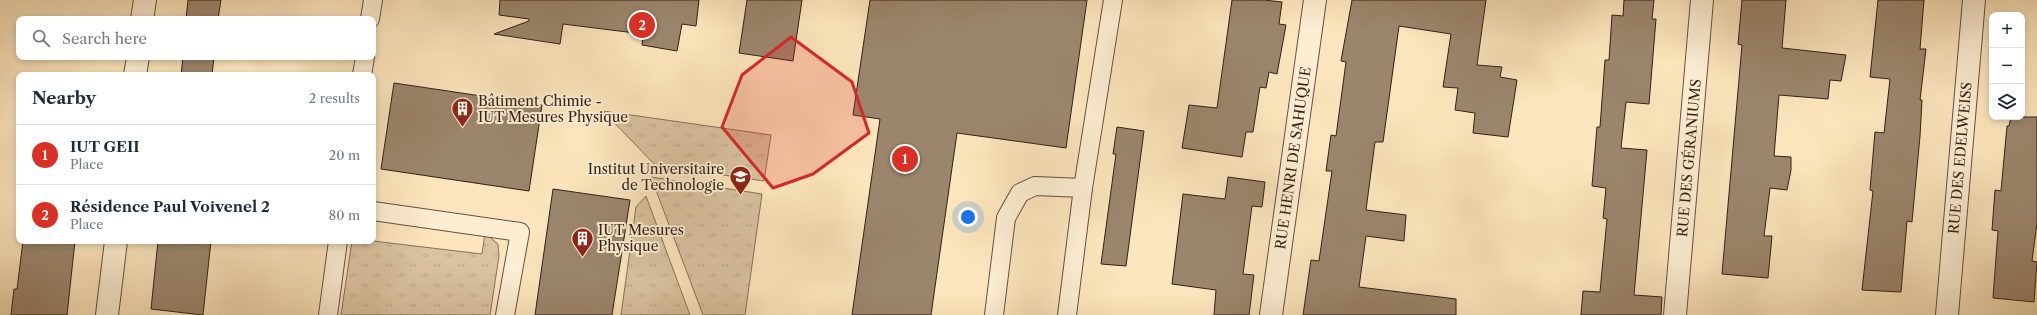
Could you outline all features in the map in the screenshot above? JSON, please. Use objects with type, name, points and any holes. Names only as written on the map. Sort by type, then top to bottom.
[{"type":"street","points":[[142,16],[145,0]]},
{"type":"street","name":"RUE HENRI DE SAHUQUE","points":[[1271,315],[1315,0]]},
{"type":"street","name":"RUE DES GÉRANIUMS","points":[[1680,314],[1702,0]]},
{"type":"street","name":"RUE DES EDELWEISS","points":[[1947,315],[1974,0]]},
{"type":"street","points":[[136,72],[138,60]]},
{"type":"street","points":[[107,315],[116,244]]},
{"type":"lane","points":[[370,16],[373,0]]},
{"type":"lane","points":[[1067,315],[1083,188],[1113,0]]},
{"type":"lane","points":[[362,72],[364,60]]},
{"type":"lane","points":[[994,315],[1006,218],[1020,193],[1035,186],[1083,188]]},
{"type":"lane","points":[[376,211],[520,232],[505,315]]},
{"type":"lane","points":[[328,315],[338,244]]},
{"type":"highlighted area","points":[[791,37],[852,82],[869,133],[813,174],[773,188],[722,127],[742,75]]},
{"type":"green space","points":[[603,111],[771,135],[764,181],[655,165]]},
{"type":"green space","points":[[651,177],[762,194],[745,315],[703,315]]},
{"type":"green space","points":[[646,196],[690,315],[621,315],[636,207]]},
{"type":"green space","points":[[485,233],[498,244],[499,256],[490,315],[341,315],[352,244],[376,244],[376,241],[482,254]]},
{"type":"building","points":[[188,0],[221,0],[218,16],[186,16]]},
{"type":"building","points":[[500,0],[699,0],[696,26],[682,24],[677,51],[642,45],[643,34],[563,24],[560,44],[494,34],[529,21],[529,19],[499,15]]},
{"type":"building","points":[[747,0],[802,0],[793,61],[739,53]]},
{"type":"building","points":[[870,0],[1087,0],[1066,148],[957,133],[931,315],[852,315],[880,119],[853,115]]},
{"type":"building","points":[[1232,0],[1264,0],[1282,2],[1279,24],[1286,25],[1277,74],[1269,72],[1266,88],[1260,87],[1253,132],[1246,132],[1242,157],[1182,148],[1189,105],[1217,108]]},
{"type":"building","points":[[1352,0],[1486,0],[1477,65],[1502,67],[1500,77],[1517,80],[1508,137],[1473,133],[1475,113],[1455,110],[1458,88],[1443,87],[1451,34],[1399,26],[1383,142],[1375,142],[1366,210],[1406,215],[1404,241],[1366,236],[1359,287],[1456,299],[1456,315],[1303,315],[1311,260],[1319,261],[1332,171],[1326,171],[1331,135],[1336,136],[1346,62],[1341,61]]},
{"type":"building","points":[[1624,0],[1654,0],[1652,19],[1656,19],[1649,104],[1626,102],[1621,148],[1647,150],[1634,295],[1662,297],[1661,315],[1581,315],[1583,291],[1600,292],[1607,219],[1603,218],[1606,188],[1592,186],[1597,127],[1600,127],[1605,60],[1609,60],[1612,15],[1623,16]]},
{"type":"building","points":[[1742,0],[1786,0],[1782,48],[1846,55],[1841,81],[1830,80],[1828,99],[1779,95],[1774,156],[1791,157],[1791,170],[1787,190],[1770,188],[1764,236],[1772,236],[1768,278],[1722,274],[1742,45],[1738,44]]},
{"type":"building","points":[[1878,0],[1924,0],[1920,49],[1926,49],[1920,100],[1922,100],[1920,136],[1912,222],[1907,221],[1901,292],[1862,290],[1873,191],[1870,190],[1875,132],[1884,133],[1890,79],[1870,77]]},
{"type":"building","points":[[183,60],[214,60],[212,72],[181,72]]},
{"type":"building","name":"Bâtiment Chimie - IUT Mesures Physique","points":[[394,83],[542,105],[529,191],[381,169]]},
{"type":"building","points":[[2025,117],[2037,117],[2037,223],[2032,261],[2037,262],[2034,302],[1993,298],[1998,231],[1992,230],[1995,190],[2001,191],[2007,126],[2009,126],[2010,120],[2025,120]]},
{"type":"building","points":[[1117,127],[1144,131],[1126,266],[1101,264],[1116,154],[1113,154]]},
{"type":"building","points":[[1228,177],[1265,182],[1262,207],[1252,206],[1243,274],[1254,275],[1249,315],[1214,315],[1216,290],[1172,284],[1183,194],[1225,199]]},
{"type":"building","name":"IUT Mesures Physique","points":[[553,189],[630,200],[612,315],[535,315]]},
{"type":"building","points":[[23,244],[75,244],[67,315],[11,315],[14,289],[17,289]]},
{"type":"building","points":[[158,244],[211,244],[203,315],[151,309]]},
{"type":"place","name":"Résidence Paul Voivenel 2","points":[[642,25]]},
{"type":"place","name":"Bâtiment Chimie - IUT Mesures Physique","points":[[463,128]]},
{"type":"place","name":"IUT GEII","points":[[905,159]]},
{"type":"place","name":"Institut Universitaire de Technologie","points":[[740,196]]},
{"type":"place","name":"IUT Mesures Physique","points":[[582,258]]}]
